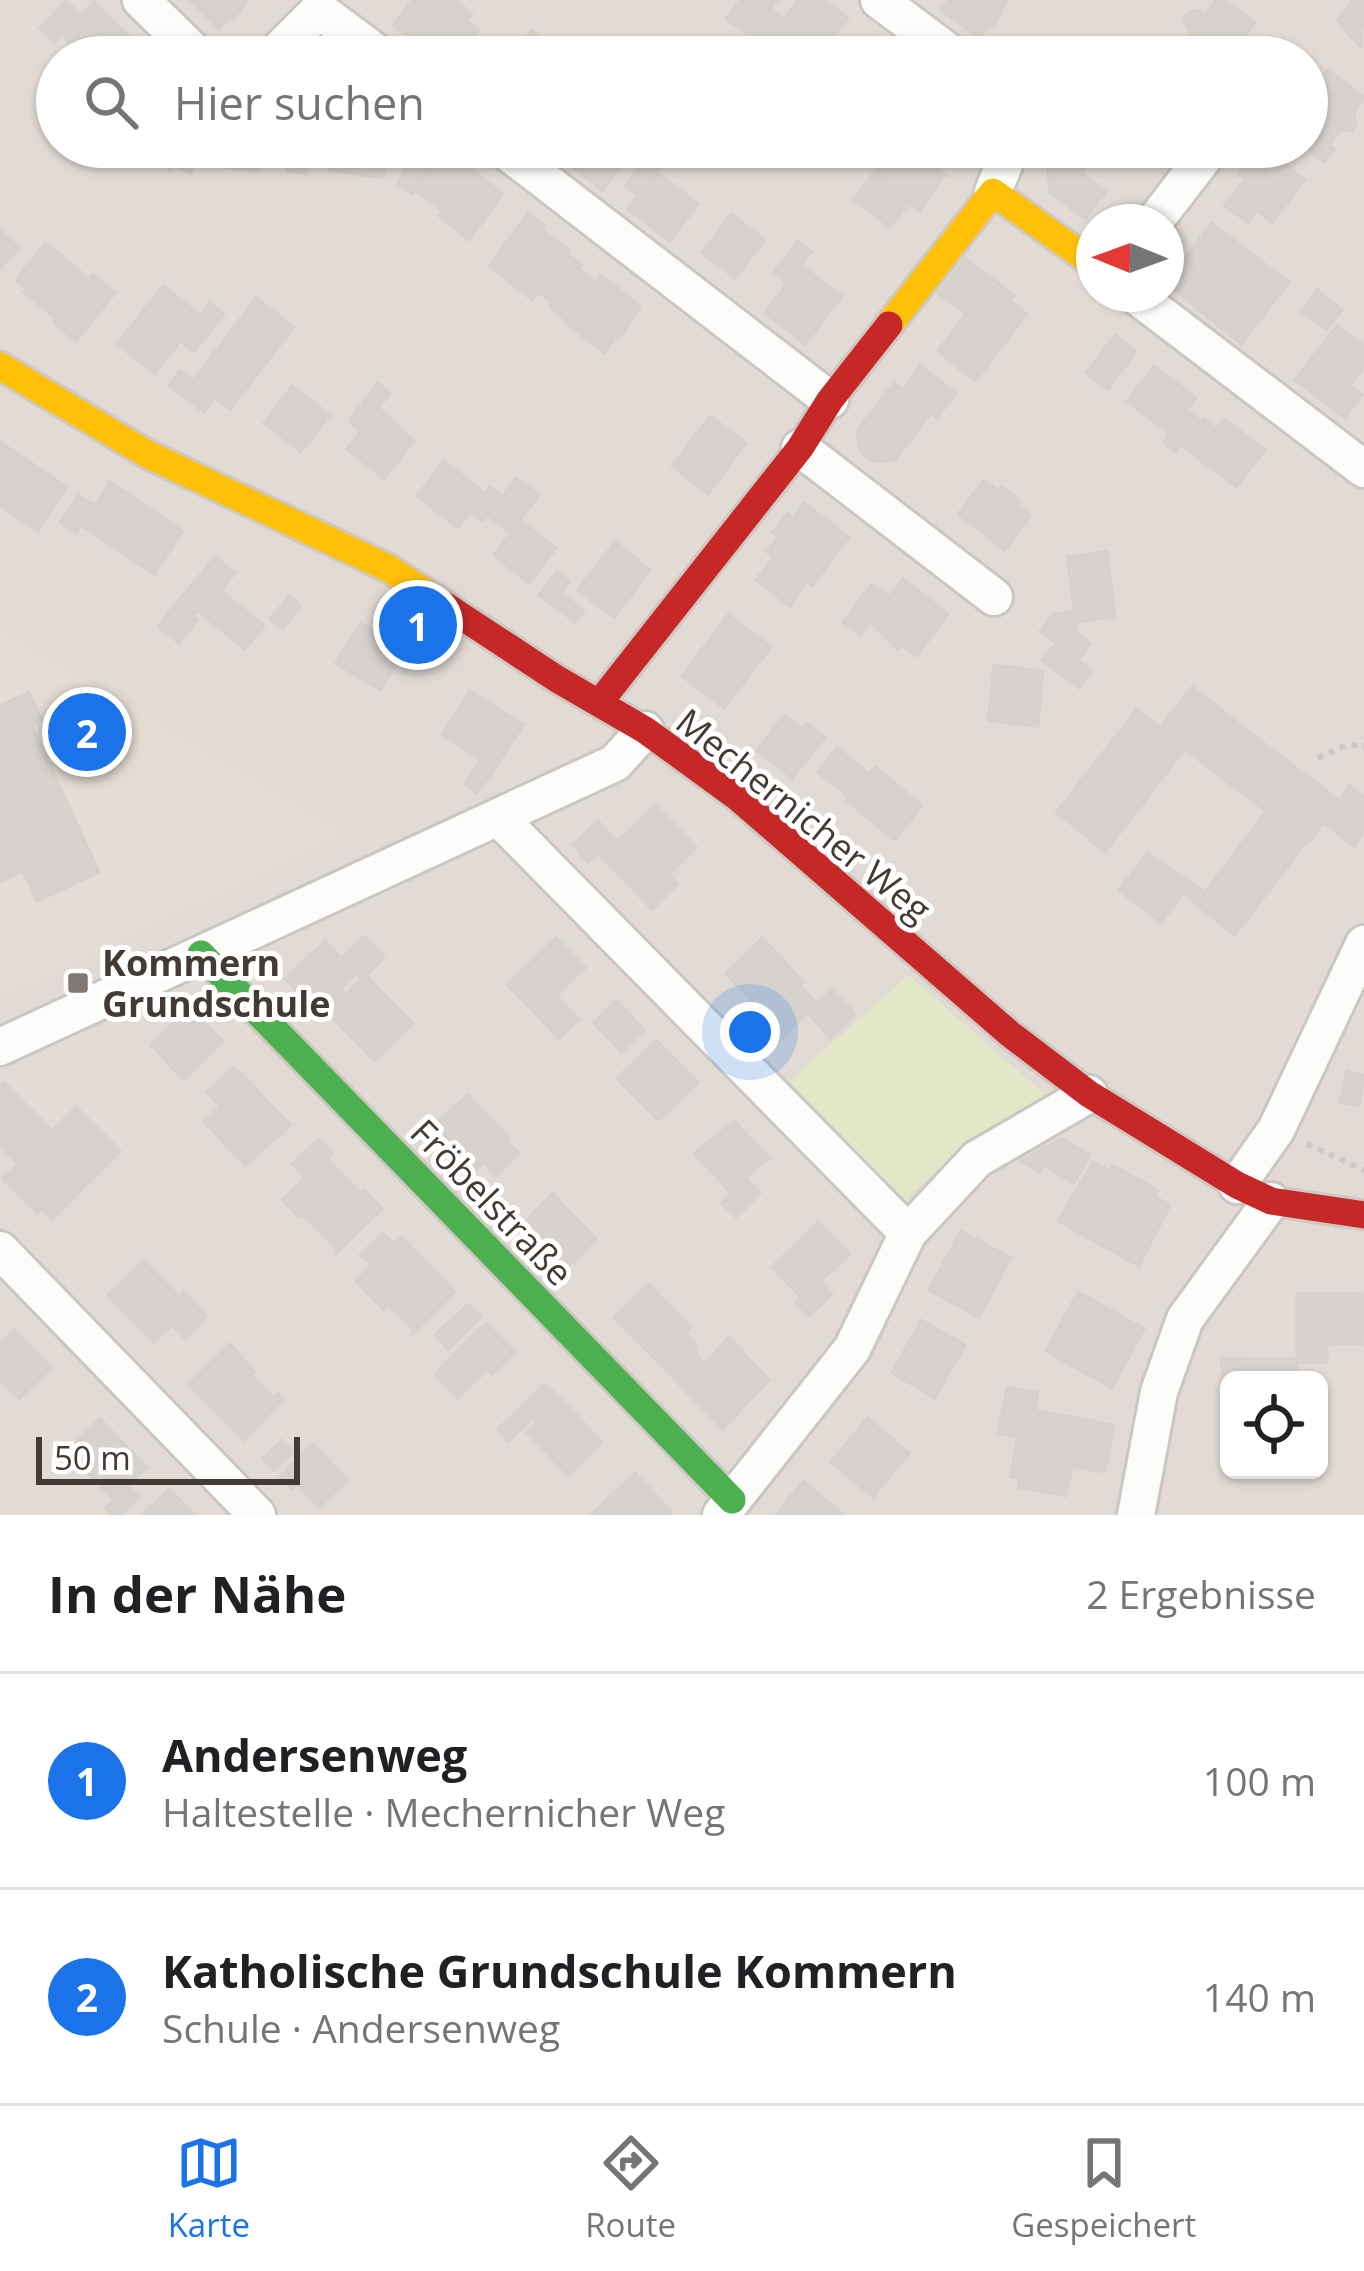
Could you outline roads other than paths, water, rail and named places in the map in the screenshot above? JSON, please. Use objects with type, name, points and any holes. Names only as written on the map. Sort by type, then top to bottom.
[{"type":"street","points":[[141,0],[178,36]]},
{"type":"street","points":[[891,3],[930,36]]},
{"type":"street","points":[[293,36],[324,5],[359,36]]},
{"type":"street","points":[[528,168],[830,400]]},
{"type":"street","points":[[599,703],[800,448],[830,400],[993,192],[1003,168]]},
{"type":"street","points":[[1168,204],[1196,168]]},
{"type":"street","points":[[993,192],[1076,251]]},
{"type":"street","points":[[1158,312],[1364,469]]},
{"type":"street","name":"Mechernicher Weg","points":[[0,366],[147,454],[388,568],[645,730],[737,797],[1010,1034],[1089,1094],[1271,1202],[1364,1215]]},
{"type":"street","points":[[800,448],[994,597]]},
{"type":"street","points":[[0,1047],[615,763],[645,730]]},
{"type":"street","points":[[499,817],[908,1233]]},
{"type":"street","points":[[1237,1185],[1276,1130],[1364,944]]},
{"type":"street","name":"Fröbelstraße","points":[[201,954],[726,1507]]},
{"type":"street","points":[[726,1507],[852,1348],[908,1233],[976,1159],[1089,1094]]},
{"type":"street","points":[[1136,1515],[1159,1392],[1186,1319],[1271,1202]]},
{"type":"street","points":[[0,1250],[257,1515]]},
{"type":"place","name":"Andersenweg","points":[[418,625]]},
{"type":"place","name":"Katholische Grundschule Kommern","points":[[87,732]]},
{"type":"place","name":"Kommern Grundschule","points":[[78,983]]}]
